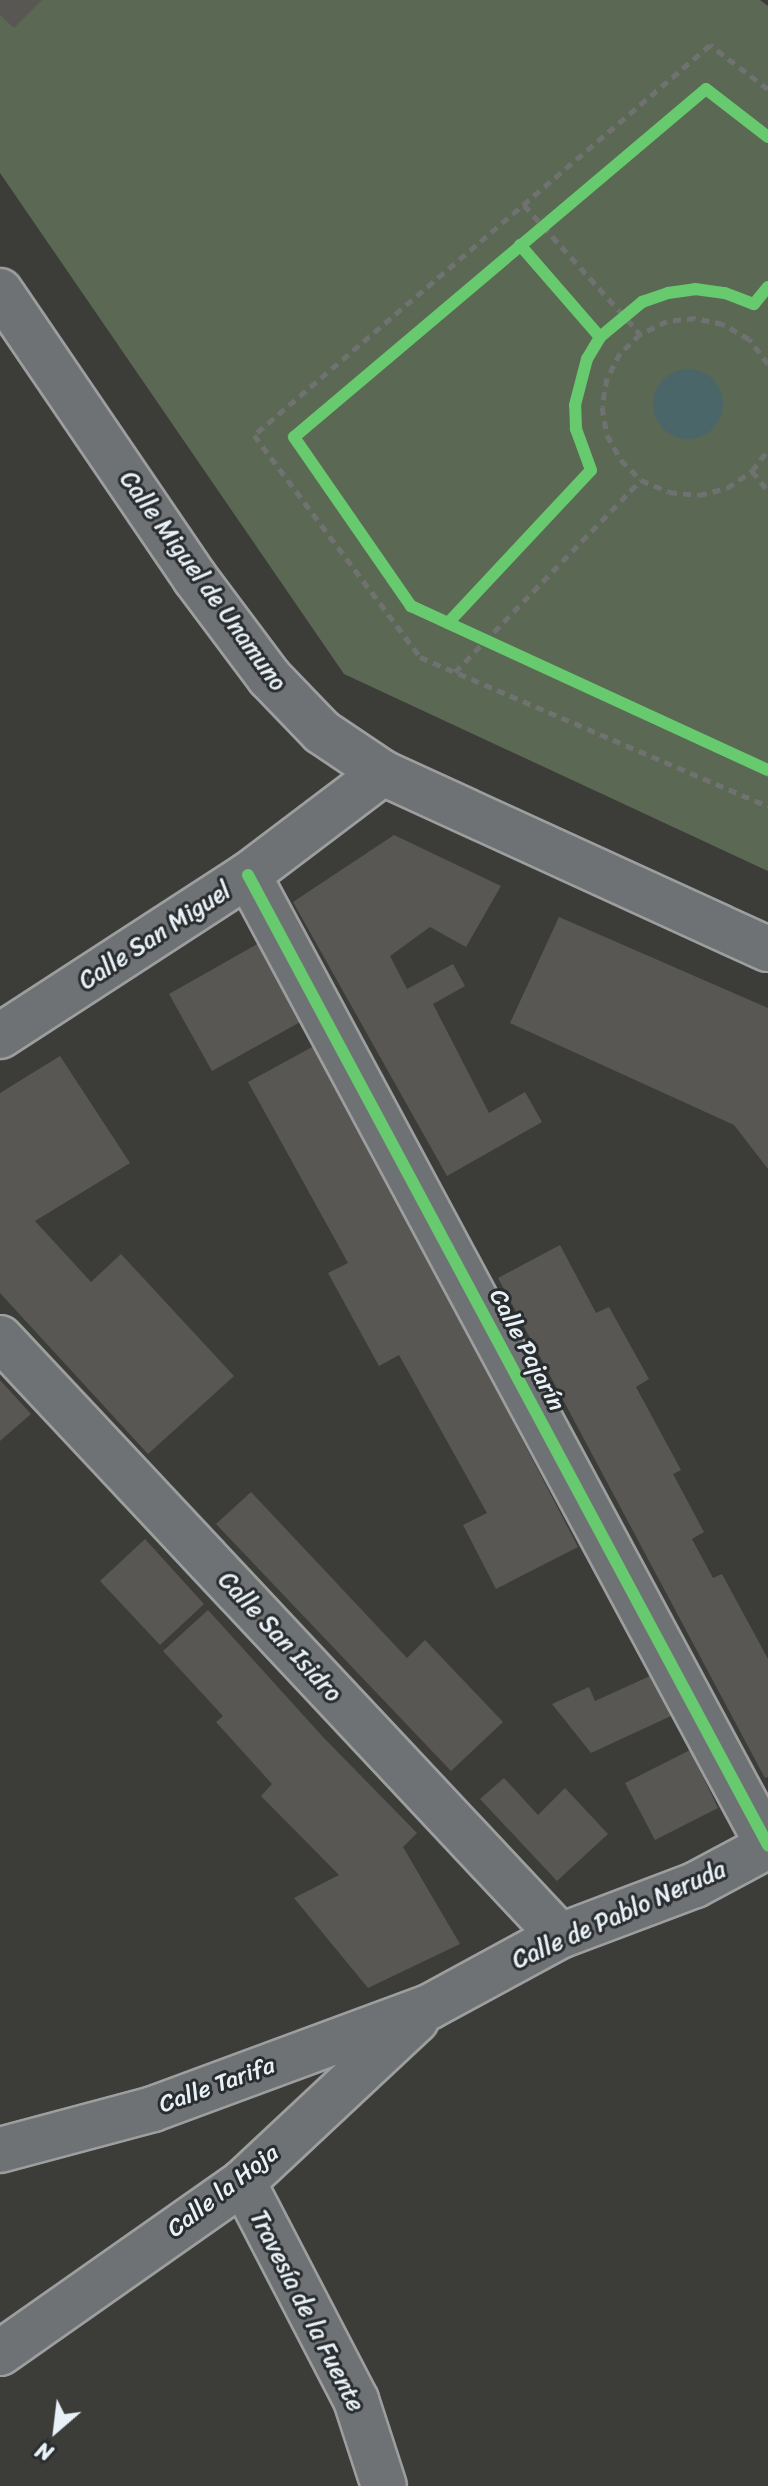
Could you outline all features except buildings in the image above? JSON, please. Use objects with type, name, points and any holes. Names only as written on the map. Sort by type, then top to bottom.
[{"type":"street","name":"Calle Miguel de Unamuno","points":[[0,291],[195,578],[269,677],[322,732],[383,773],[768,949]]},
{"type":"street","name":"Calle San Miguel","points":[[0,1036],[248,875],[383,773]]},
{"type":"street","name":"Calle Pajarín","points":[[248,875],[768,1846]]},
{"type":"street","name":"Calle San Isidro","points":[[0,1338],[560,1936]]},
{"type":"street","name":"Calle de Pablo Neruda","points":[[429,2007],[560,1936],[695,1885],[768,1846]]},
{"type":"street","name":"Calle Tarifa","points":[[0,2150],[153,2109],[429,2007]]},
{"type":"street","name":"Calle la Hoja","points":[[0,2353],[243,2182],[429,2007]]},
{"type":"street","name":"Travesía de la Fuente","points":[[243,2182],[356,2400],[384,2486]]},
{"type":"path","points":[[768,89],[710,45],[254,435],[420,657],[768,806]]},
{"type":"path","points":[[524,205],[628,311],[640,334]]},
{"type":"path","points":[[532,236],[555,217]]},
{"type":"path","points":[[611,325],[628,311]]},
{"type":"path","points":[[768,362],[749,339],[723,324],[695,318],[667,321],[640,334],[620,353],[607,378],[602,407],[607,435],[621,460],[641,480],[669,492],[699,495],[727,488],[752,471],[768,450]]},
{"type":"path","points":[[752,471],[768,491]]},
{"type":"path","points":[[455,672],[479,638],[641,480]]},
{"type":"path","points":[[479,638],[499,647]]},
{"type":"green space","points":[[0,0],[760,0],[768,6],[768,871],[344,674],[0,173]]},
{"type":"water","points":[[688,369],[713,379],[723,404],[713,429],[688,439],[663,429],[653,404],[663,379]]},
{"type":"cycle path","points":[[768,137],[706,89],[294,437],[411,606],[768,770]]},
{"type":"cycle path","points":[[520,245],[600,337]]},
{"type":"cycle path","points":[[448,623],[591,470],[576,429],[575,405],[587,359],[600,337],[642,302],[668,293],[695,289],[725,293],[754,304],[768,287]]},
{"type":"cycle path","points":[[248,875],[768,1845]]}]
